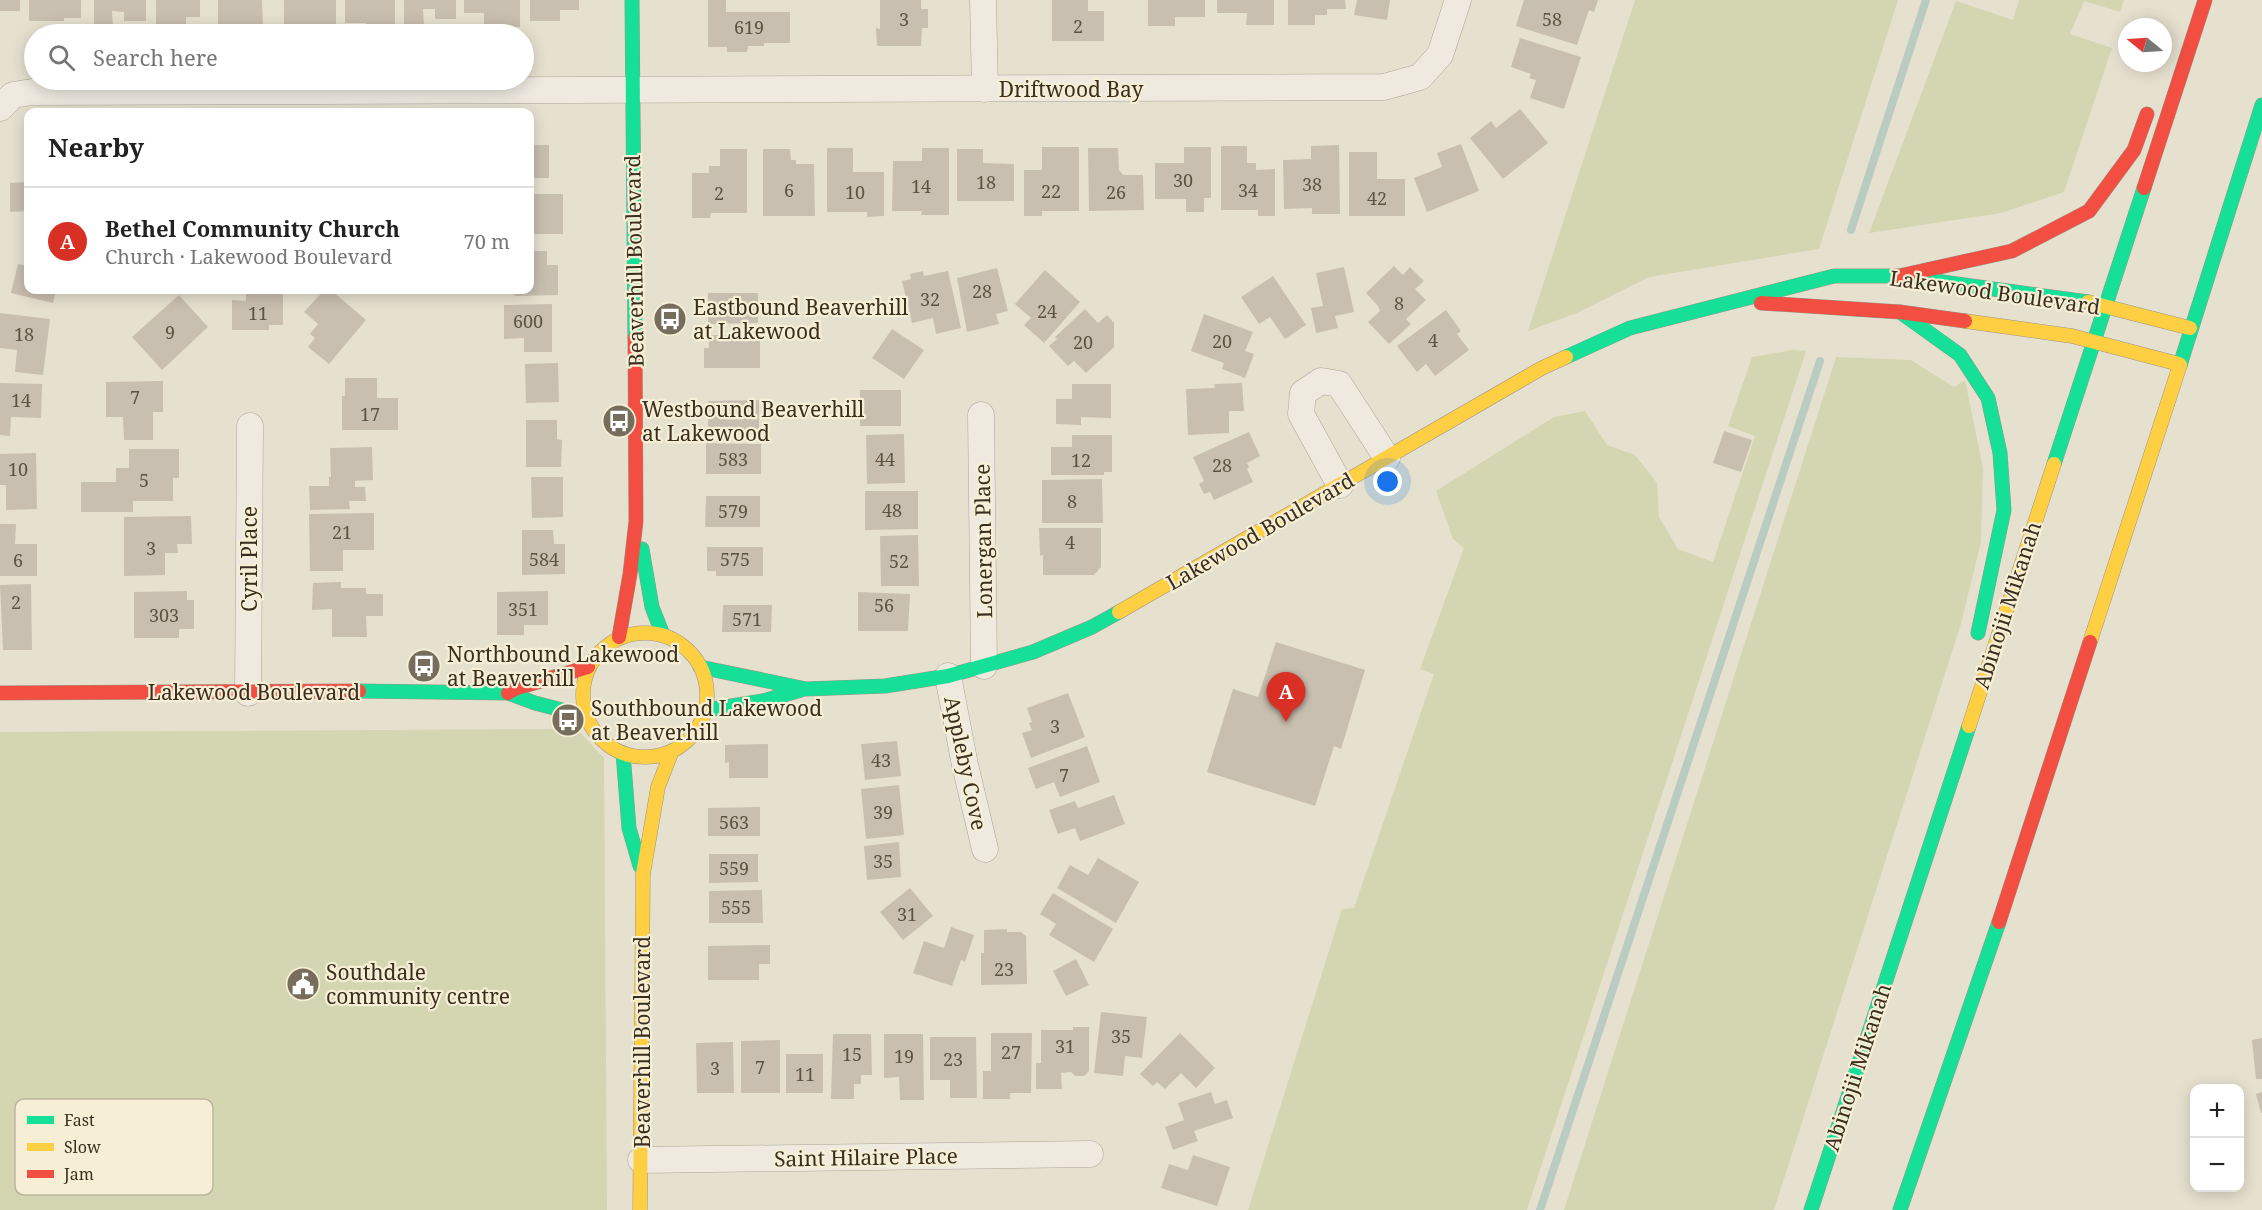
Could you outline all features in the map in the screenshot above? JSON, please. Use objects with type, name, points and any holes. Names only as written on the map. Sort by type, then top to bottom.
[{"type":"street","name":"Beaverhill Boulevard","points":[[619,637],[636,521],[632,0]]},
{"type":"street","points":[[983,0],[985,89]]},
{"type":"street","name":"Driftwood Bay","points":[[0,108],[13,95],[32,92],[1384,87],[1420,77],[1440,56],[1458,0]]},
{"type":"street","name":"Abinojii Mikanah","points":[[1811,1210],[2205,0]]},
{"type":"street","points":[[2162,85],[2196,26]]},
{"type":"street","points":[[1899,276],[2012,251],[2090,211],[2134,150],[2150,105]]},
{"type":"street","points":[[1900,1210],[1965,1027],[2262,105]]},
{"type":"street","name":"Lakewood Boulevard","points":[[706,710],[763,701],[806,689],[885,686],[948,676],[1033,652],[1092,627],[1542,368],[1630,328],[1729,301],[1834,276],[1899,276],[2083,301],[2190,328]]},
{"type":"street","name":"Lakewood Boulevard","points":[[1729,301],[1900,312],[2072,336],[2179,364]]},
{"type":"street","points":[[1900,312],[1960,355],[1988,398],[1991,409],[2000,453],[2004,510],[1975,648]]},
{"type":"street","points":[[1340,485],[1301,414],[1303,393],[1321,381],[1339,384],[1387,458]]},
{"type":"street","name":"Lonergan Place","points":[[981,415],[984,666]]},
{"type":"street","name":"Cyril Place","points":[[248,693],[250,426]]},
{"type":"street","name":"Beaverhill Boulevard","points":[[636,521],[652,608],[663,635]]},
{"type":"street","points":[[643,632],[663,635],[677,641],[693,655],[700,667],[707,688],[706,710],[697,730],[686,742],[668,753],[636,757],[615,751],[596,735],[585,716],[582,689],[588,667],[601,650],[619,637],[643,632]]},
{"type":"street","name":"Lakewood Boulevard","points":[[508,693],[517,688],[588,667]]},
{"type":"street","name":"Lakewood Boulevard","points":[[700,667],[806,689]]},
{"type":"street","name":"Appleby Cove","points":[[948,676],[965,765],[985,849]]},
{"type":"street","points":[[1944,797],[1968,682]]},
{"type":"street","name":"Lakewood Boulevard","points":[[0,693],[440,691],[508,693],[535,704],[585,716]]},
{"type":"street","name":"Beaverhill Boulevard","points":[[639,1210],[643,874],[658,787],[672,751]]},
{"type":"street","name":"Beaverhill Boulevard","points":[[623,753],[629,828],[643,874]]},
{"type":"street","name":"Saint Hilaire Place","points":[[641,1160],[1090,1154]]},
{"type":"green space","points":[[1635,0],[1898,0],[1819,249],[1649,277],[1577,313],[1528,331]]},
{"type":"green space","points":[[2019,0],[2124,0],[2120,12],[2084,1],[2070,34],[2112,48],[2064,192],[2001,213],[1869,233],[1956,1],[2013,20]]},
{"type":"green space","points":[[1793,350],[1806,351],[1527,1210],[1248,1210],[1342,909],[1354,908],[1434,674],[1420,669],[1464,548],[1453,539],[1436,491],[1554,417],[1585,411],[1607,445],[1635,455],[1657,483],[1659,517],[1678,549],[1713,562],[1755,436],[1728,426],[1752,357]]},
{"type":"green space","points":[[1836,357],[1911,360],[1954,387],[1965,380],[1983,468],[1981,542],[1960,627],[1774,1210],[1564,1210]]},
{"type":"green space","name":"Southdale community centre","points":[[577,729],[604,758],[607,1210],[0,1210],[0,732]]},
{"type":"building","points":[[0,0],[20,0],[20,11],[0,11]]},
{"type":"building","points":[[29,0],[81,0],[81,18],[64,18],[64,21],[29,21]]},
{"type":"building","points":[[94,0],[146,0],[146,21],[124,21],[124,12],[112,11],[113,24],[94,24]]},
{"type":"building","points":[[156,0],[200,0],[200,17],[186,17],[186,24],[156,24]]},
{"type":"building","points":[[218,0],[262,0],[263,24],[218,24]]},
{"type":"building","points":[[284,0],[336,0],[336,24],[284,24]]},
{"type":"building","points":[[345,0],[395,0],[395,24],[345,23]]},
{"type":"building","points":[[404,0],[456,0],[456,19],[435,19],[435,9],[423,9],[424,24],[404,24]]},
{"type":"building","points":[[464,0],[520,0],[520,24],[484,24],[484,13],[464,13]]},
{"type":"building","points":[[530,0],[579,0],[579,10],[560,10],[560,21],[530,21]]},
{"type":"building","points":[[708,0],[726,0],[726,12],[790,12],[790,43],[764,43],[764,46],[748,46],[747,52],[727,52],[727,47],[708,47]]},
{"type":"building","points":[[880,0],[921,0],[921,9],[928,9],[928,28],[922,28],[921,46],[877,46],[876,28],[880,29]]},
{"type":"building","points":[[1052,0],[1088,0],[1088,11],[1104,11],[1104,41],[1052,41]]},
{"type":"building","points":[[1148,0],[1205,0],[1205,17],[1175,17],[1175,26],[1148,26]]},
{"type":"building","points":[[1217,0],[1274,0],[1274,25],[1246,25],[1247,13],[1217,13]]},
{"type":"building","points":[[1288,0],[1345,0],[1346,9],[1327,9],[1327,15],[1315,15],[1315,25],[1288,25]]},
{"type":"building","points":[[1357,0],[1390,0],[1387,20],[1354,15]]},
{"type":"building","points":[[1524,0],[1598,0],[1594,12],[1589,10],[1577,45],[1516,26]]},
{"type":"building","points":[[1520,38],[1581,57],[1564,109],[1530,98],[1536,80],[1529,78],[1531,74],[1511,67]]},
{"type":"building","points":[[1520,109],[1548,143],[1503,179],[1470,138],[1491,121],[1496,128]]},
{"type":"building","points":[[1461,144],[1479,191],[1427,212],[1414,178],[1442,167],[1437,153]]},
{"type":"building","points":[[534,145],[549,145],[549,178],[534,178]]},
{"type":"building","points":[[1339,145],[1340,214],[1312,214],[1312,208],[1284,209],[1283,160],[1311,159],[1311,146]]},
{"type":"building","points":[[1221,146],[1247,146],[1247,163],[1256,163],[1256,170],[1275,169],[1275,216],[1258,216],[1258,210],[1221,210]]},
{"type":"building","points":[[1042,147],[1079,147],[1079,211],[1042,211],[1042,216],[1024,216],[1024,170],[1042,170]]},
{"type":"building","points":[[1184,147],[1211,147],[1211,198],[1204,198],[1204,212],[1186,212],[1186,199],[1155,199],[1155,163],[1184,163]]},
{"type":"building","points":[[827,148],[853,148],[853,172],[884,172],[884,216],[867,217],[867,212],[827,212]]},
{"type":"building","points":[[922,148],[949,148],[949,215],[921,215],[922,211],[892,211],[893,161],[922,161]]},
{"type":"building","points":[[1088,148],[1118,148],[1119,170],[1123,175],[1143,175],[1144,210],[1089,211]]},
{"type":"building","points":[[720,149],[747,149],[747,213],[711,213],[710,218],[692,218],[692,173],[709,173],[709,166],[720,166]]},
{"type":"building","points":[[763,149],[790,149],[791,160],[796,160],[796,164],[814,164],[815,216],[763,216]]},
{"type":"building","points":[[957,149],[983,149],[983,163],[1014,164],[1014,201],[957,201]]},
{"type":"building","points":[[1349,152],[1377,152],[1377,179],[1405,179],[1405,216],[1349,216]]},
{"type":"building","points":[[24,182],[24,211],[10,212],[10,183]]},
{"type":"building","points":[[534,194],[563,194],[563,234],[534,234]]},
{"type":"building","points":[[534,251],[547,251],[547,265],[558,265],[558,295],[515,296],[515,294],[534,294]]},
{"type":"building","points":[[18,264],[24,265],[24,294],[55,294],[53,303],[11,293]]},
{"type":"building","points":[[1394,266],[1403,275],[1410,267],[1424,281],[1415,289],[1426,300],[1406,319],[1411,324],[1389,344],[1368,322],[1380,311],[1366,293]]},
{"type":"building","points":[[1344,267],[1354,312],[1335,316],[1338,328],[1316,333],[1311,308],[1323,306],[1316,273]]},
{"type":"building","points":[[997,268],[1008,311],[996,314],[999,324],[967,332],[957,278]]},
{"type":"building","points":[[1045,270],[1080,302],[1044,343],[1024,325],[1031,318],[1015,304]]},
{"type":"building","points":[[923,271],[924,276],[948,271],[961,328],[936,334],[933,318],[912,323],[902,281],[911,279],[910,274]]},
{"type":"building","points":[[1273,276],[1306,325],[1285,339],[1270,317],[1259,324],[1241,297]]},
{"type":"building","points":[[708,293],[758,293],[758,323],[708,324]]},
{"type":"building","points":[[246,294],[283,294],[283,325],[269,325],[269,330],[232,330],[232,300],[246,301]]},
{"type":"building","points":[[320,294],[336,294],[366,320],[329,364],[308,347],[315,338],[310,334],[318,324],[304,312]]},
{"type":"building","points":[[179,295],[208,327],[162,370],[132,337]]},
{"type":"building","points":[[552,304],[552,352],[524,352],[524,338],[504,339],[504,305]]},
{"type":"building","points":[[1085,309],[1098,323],[1107,315],[1114,323],[1114,347],[1086,373],[1074,361],[1068,366],[1049,346],[1057,339],[1055,337]]},
{"type":"building","points":[[1446,310],[1461,331],[1457,334],[1469,350],[1435,376],[1426,364],[1417,372],[1397,346]]},
{"type":"building","points":[[0,313],[50,319],[43,375],[15,372],[17,350],[0,348]]},
{"type":"building","points":[[1204,314],[1253,332],[1245,351],[1254,354],[1245,378],[1222,369],[1224,363],[1191,351]]},
{"type":"building","points":[[892,329],[924,350],[904,379],[872,358]]},
{"type":"building","points":[[709,335],[760,335],[760,368],[704,368],[704,348],[709,348]]},
{"type":"building","points":[[558,363],[559,402],[526,403],[525,364]]},
{"type":"building","points":[[345,378],[377,378],[377,398],[398,398],[398,430],[342,430],[342,396],[345,396]]},
{"type":"building","points":[[163,381],[163,412],[153,412],[153,440],[124,440],[123,417],[106,417],[106,382]]},
{"type":"building","points":[[0,383],[42,384],[41,418],[11,417],[10,436],[0,435]]},
{"type":"building","points":[[1242,383],[1244,411],[1229,411],[1229,433],[1188,435],[1186,389],[1215,388],[1214,384]]},
{"type":"building","points":[[1072,384],[1111,384],[1111,418],[1081,417],[1081,425],[1056,424],[1056,399],[1072,399]]},
{"type":"building","points":[[860,390],[901,390],[901,426],[860,426]]},
{"type":"building","points":[[759,400],[759,431],[708,431],[708,401]]},
{"type":"building","points":[[526,420],[557,420],[557,439],[562,440],[561,467],[526,467]]},
{"type":"building","points":[[1724,431],[1752,440],[1741,472],[1713,463]]},
{"type":"building","points":[[1249,432],[1260,456],[1247,463],[1249,467],[1247,469],[1253,482],[1214,500],[1210,492],[1204,494],[1199,484],[1204,481],[1193,457]]},
{"type":"building","points":[[904,434],[905,483],[867,484],[866,435]]},
{"type":"building","points":[[1072,435],[1112,435],[1112,472],[1104,472],[1104,475],[1051,475],[1051,447],[1072,447]]},
{"type":"building","points":[[706,443],[761,444],[761,474],[706,474]]},
{"type":"building","points":[[372,447],[373,480],[355,481],[355,487],[365,487],[366,501],[349,501],[350,509],[310,510],[309,486],[329,486],[330,448]]},
{"type":"building","points":[[129,449],[179,449],[179,478],[173,478],[173,501],[133,501],[133,512],[81,512],[81,482],[116,482],[116,468],[129,468]]},
{"type":"building","points":[[36,453],[37,509],[6,510],[6,485],[0,485],[0,454]]},
{"type":"building","points":[[531,477],[563,477],[563,517],[532,518]]},
{"type":"building","points":[[1102,479],[1103,523],[1042,523],[1042,480]]},
{"type":"building","points":[[865,491],[918,491],[918,529],[865,530]]},
{"type":"building","points":[[706,496],[760,496],[760,527],[705,527]]},
{"type":"building","points":[[374,513],[374,550],[343,550],[343,571],[310,571],[309,514]]},
{"type":"building","points":[[191,516],[192,544],[177,544],[178,553],[165,553],[165,575],[124,576],[124,517]]},
{"type":"building","points":[[0,524],[16,524],[15,544],[37,544],[37,576],[0,576]]},
{"type":"building","points":[[1039,528],[1101,528],[1101,567],[1094,575],[1043,575]]},
{"type":"building","points":[[522,530],[553,530],[554,544],[565,544],[565,574],[522,575]]},
{"type":"building","points":[[918,535],[919,586],[881,586],[880,536]]},
{"type":"building","points":[[707,547],[763,547],[763,576],[716,576],[716,571],[707,571]]},
{"type":"building","points":[[341,582],[341,588],[366,588],[366,594],[383,594],[383,616],[366,616],[367,637],[332,637],[332,609],[312,610],[313,583]]},
{"type":"building","points":[[31,584],[32,650],[3,650],[0,585]]},
{"type":"building","points":[[187,591],[187,600],[194,600],[194,629],[179,629],[179,638],[134,638],[134,592]]},
{"type":"building","points":[[548,591],[548,625],[524,625],[524,635],[497,635],[497,592]]},
{"type":"building","points":[[858,592],[910,594],[908,631],[858,631]]},
{"type":"building","points":[[723,605],[772,605],[771,632],[722,632]]},
{"type":"building","points":[[1276,642],[1365,670],[1341,749],[1334,746],[1315,806],[1207,772],[1233,689],[1258,697]]},
{"type":"building","points":[[1068,693],[1085,737],[1031,758],[1022,733],[1032,730],[1027,708]]},
{"type":"building","points":[[897,741],[901,776],[865,780],[861,744]]},
{"type":"building","points":[[768,744],[768,778],[729,778],[729,762],[725,763],[725,745]]},
{"type":"building","points":[[1087,746],[1100,782],[1060,797],[1054,782],[1036,789],[1028,768]]},
{"type":"building","points":[[899,785],[904,835],[866,839],[861,789]]},
{"type":"building","points":[[1114,795],[1125,824],[1080,841],[1075,828],[1058,834],[1049,810],[1075,801],[1078,808]]},
{"type":"building","points":[[760,807],[760,836],[708,836],[708,808]]},
{"type":"building","points":[[899,842],[901,877],[867,880],[864,846]]},
{"type":"building","points":[[709,854],[758,854],[758,882],[709,883]]},
{"type":"building","points":[[1098,858],[1139,882],[1116,923],[1057,888],[1070,865],[1088,875]]},
{"type":"building","points":[[910,888],[933,916],[903,940],[880,912]]},
{"type":"building","points":[[762,890],[763,923],[709,923],[709,891]]},
{"type":"building","points":[[1053,893],[1113,929],[1094,962],[1049,935],[1056,924],[1040,914]]},
{"type":"building","points":[[951,927],[974,935],[965,962],[961,960],[952,986],[913,973],[924,941],[944,948]]},
{"type":"building","points":[[1007,929],[1007,932],[1021,932],[1026,936],[1027,984],[981,985],[984,930]]},
{"type":"building","points":[[770,945],[770,964],[759,964],[759,980],[708,980],[708,946]]},
{"type":"building","points":[[1076,959],[1089,985],[1066,996],[1053,971]]},
{"type":"building","points":[[1101,1012],[1147,1017],[1142,1058],[1125,1056],[1123,1076],[1094,1073]]},
{"type":"building","points":[[1073,1027],[1089,1027],[1089,1071],[1084,1076],[1075,1076],[1071,1072],[1061,1073],[1062,1089],[1036,1089],[1036,1063],[1041,1063],[1041,1030],[1073,1030]]},
{"type":"building","points":[[991,1033],[1032,1033],[1031,1093],[1010,1093],[1010,1099],[983,1099],[983,1071],[991,1071]]},
{"type":"building","points":[[1180,1033],[1215,1068],[1196,1088],[1181,1073],[1165,1089],[1157,1082],[1153,1086],[1140,1074]]},
{"type":"building","points":[[833,1034],[871,1034],[872,1075],[861,1075],[861,1084],[854,1084],[854,1099],[831,1099]]},
{"type":"building","points":[[884,1034],[923,1034],[924,1100],[900,1100],[899,1077],[884,1078]]},
{"type":"building","points":[[930,1037],[976,1037],[977,1098],[950,1098],[950,1080],[930,1080]]},
{"type":"building","points":[[2262,1038],[2262,1079],[2256,1079],[2252,1040]]},
{"type":"building","points":[[780,1040],[780,1093],[741,1093],[741,1041]]},
{"type":"building","points":[[733,1042],[734,1093],[697,1093],[696,1043]]},
{"type":"building","points":[[786,1054],[823,1054],[823,1093],[786,1093]]},
{"type":"building","points":[[1211,1092],[1215,1104],[1227,1100],[1233,1118],[1194,1131],[1198,1141],[1173,1150],[1165,1127],[1184,1120],[1178,1103]]},
{"type":"building","points":[[2262,1092],[2262,1113],[2261,1113],[2256,1094]]},
{"type":"building","points":[[1193,1155],[1230,1167],[1217,1206],[1161,1188],[1169,1164],[1188,1170]]},
{"type":"waterway","points":[[1851,230],[1926,0]]},
{"type":"waterway","points":[[1540,1210],[1820,361]]},
{"type":"traffic: fast","points":[[632,0],[635,338]]},
{"type":"traffic: fast","points":[[2180,365],[2262,105]]},
{"type":"traffic: fast","points":[[2054,464],[2144,188]]},
{"type":"traffic: fast","points":[[1566,357],[1630,328],[1834,276],[1899,276],[2088,302]]},
{"type":"traffic: fast","points":[[1900,312],[1960,355],[1988,398],[2000,453],[2004,510],[1978,633]]},
{"type":"traffic: fast","points":[[642,549],[652,607],[663,635]]},
{"type":"traffic: fast","points":[[700,667],[806,689],[885,686],[948,676],[1033,652],[1092,627],[1119,612]]},
{"type":"traffic: fast","points":[[706,710],[763,701],[801,690]]},
{"type":"traffic: fast","points":[[359,691],[508,693],[535,703],[585,716]]},
{"type":"traffic: fast","points":[[1811,1210],[1969,726]]},
{"type":"traffic: fast","points":[[623,753],[629,828],[640,866]]},
{"type":"traffic: fast","points":[[1900,1210],[1999,922]]},
{"type":"traffic: slow","points":[[2088,302],[2190,328]]},
{"type":"traffic: slow","points":[[1965,321],[2072,336],[2179,364]]},
{"type":"traffic: slow","points":[[1119,612],[1542,368],[1566,357]]},
{"type":"traffic: slow","points":[[2090,642],[2180,365]]},
{"type":"traffic: slow","points":[[1969,726],[2054,464]]},
{"type":"traffic: slow","points":[[645,633],[669,637],[689,651],[703,671],[707,695],[703,719],[689,739],[669,753],[645,757],[621,753],[601,739],[587,719],[583,695],[587,671],[601,651],[621,637],[645,633]]},
{"type":"traffic: slow","points":[[640,1210],[643,874],[658,787],[672,751]]},
{"type":"traffic: jam","points":[[2144,188],[2205,0]]},
{"type":"traffic: jam","points":[[1899,276],[2012,251],[2089,211],[2134,150],[2147,114]]},
{"type":"traffic: jam","points":[[1761,303],[1900,312],[1965,321]]},
{"type":"traffic: jam","points":[[619,637],[636,521],[635,338]]},
{"type":"traffic: jam","points":[[1999,922],[2090,642]]},
{"type":"traffic: jam","points":[[508,693],[517,688],[588,667]]},
{"type":"traffic: jam","points":[[0,693],[359,691]]},
{"type":"place","name":"Eastbound Beaverhill at Lakewood","points":[[670,319]]},
{"type":"place","name":"Westbound Beaverhill at Lakewood","points":[[619,421]]},
{"type":"place","name":"Northbound Lakewood at Beaverhill","points":[[424,666]]},
{"type":"place","name":"Southbound Lakewood at Beaverhill","points":[[568,720]]},
{"type":"place","name":"Bethel Community Church","points":[[1286,722]]},
{"type":"place","name":"Southdale community centre","points":[[303,984]]}]
